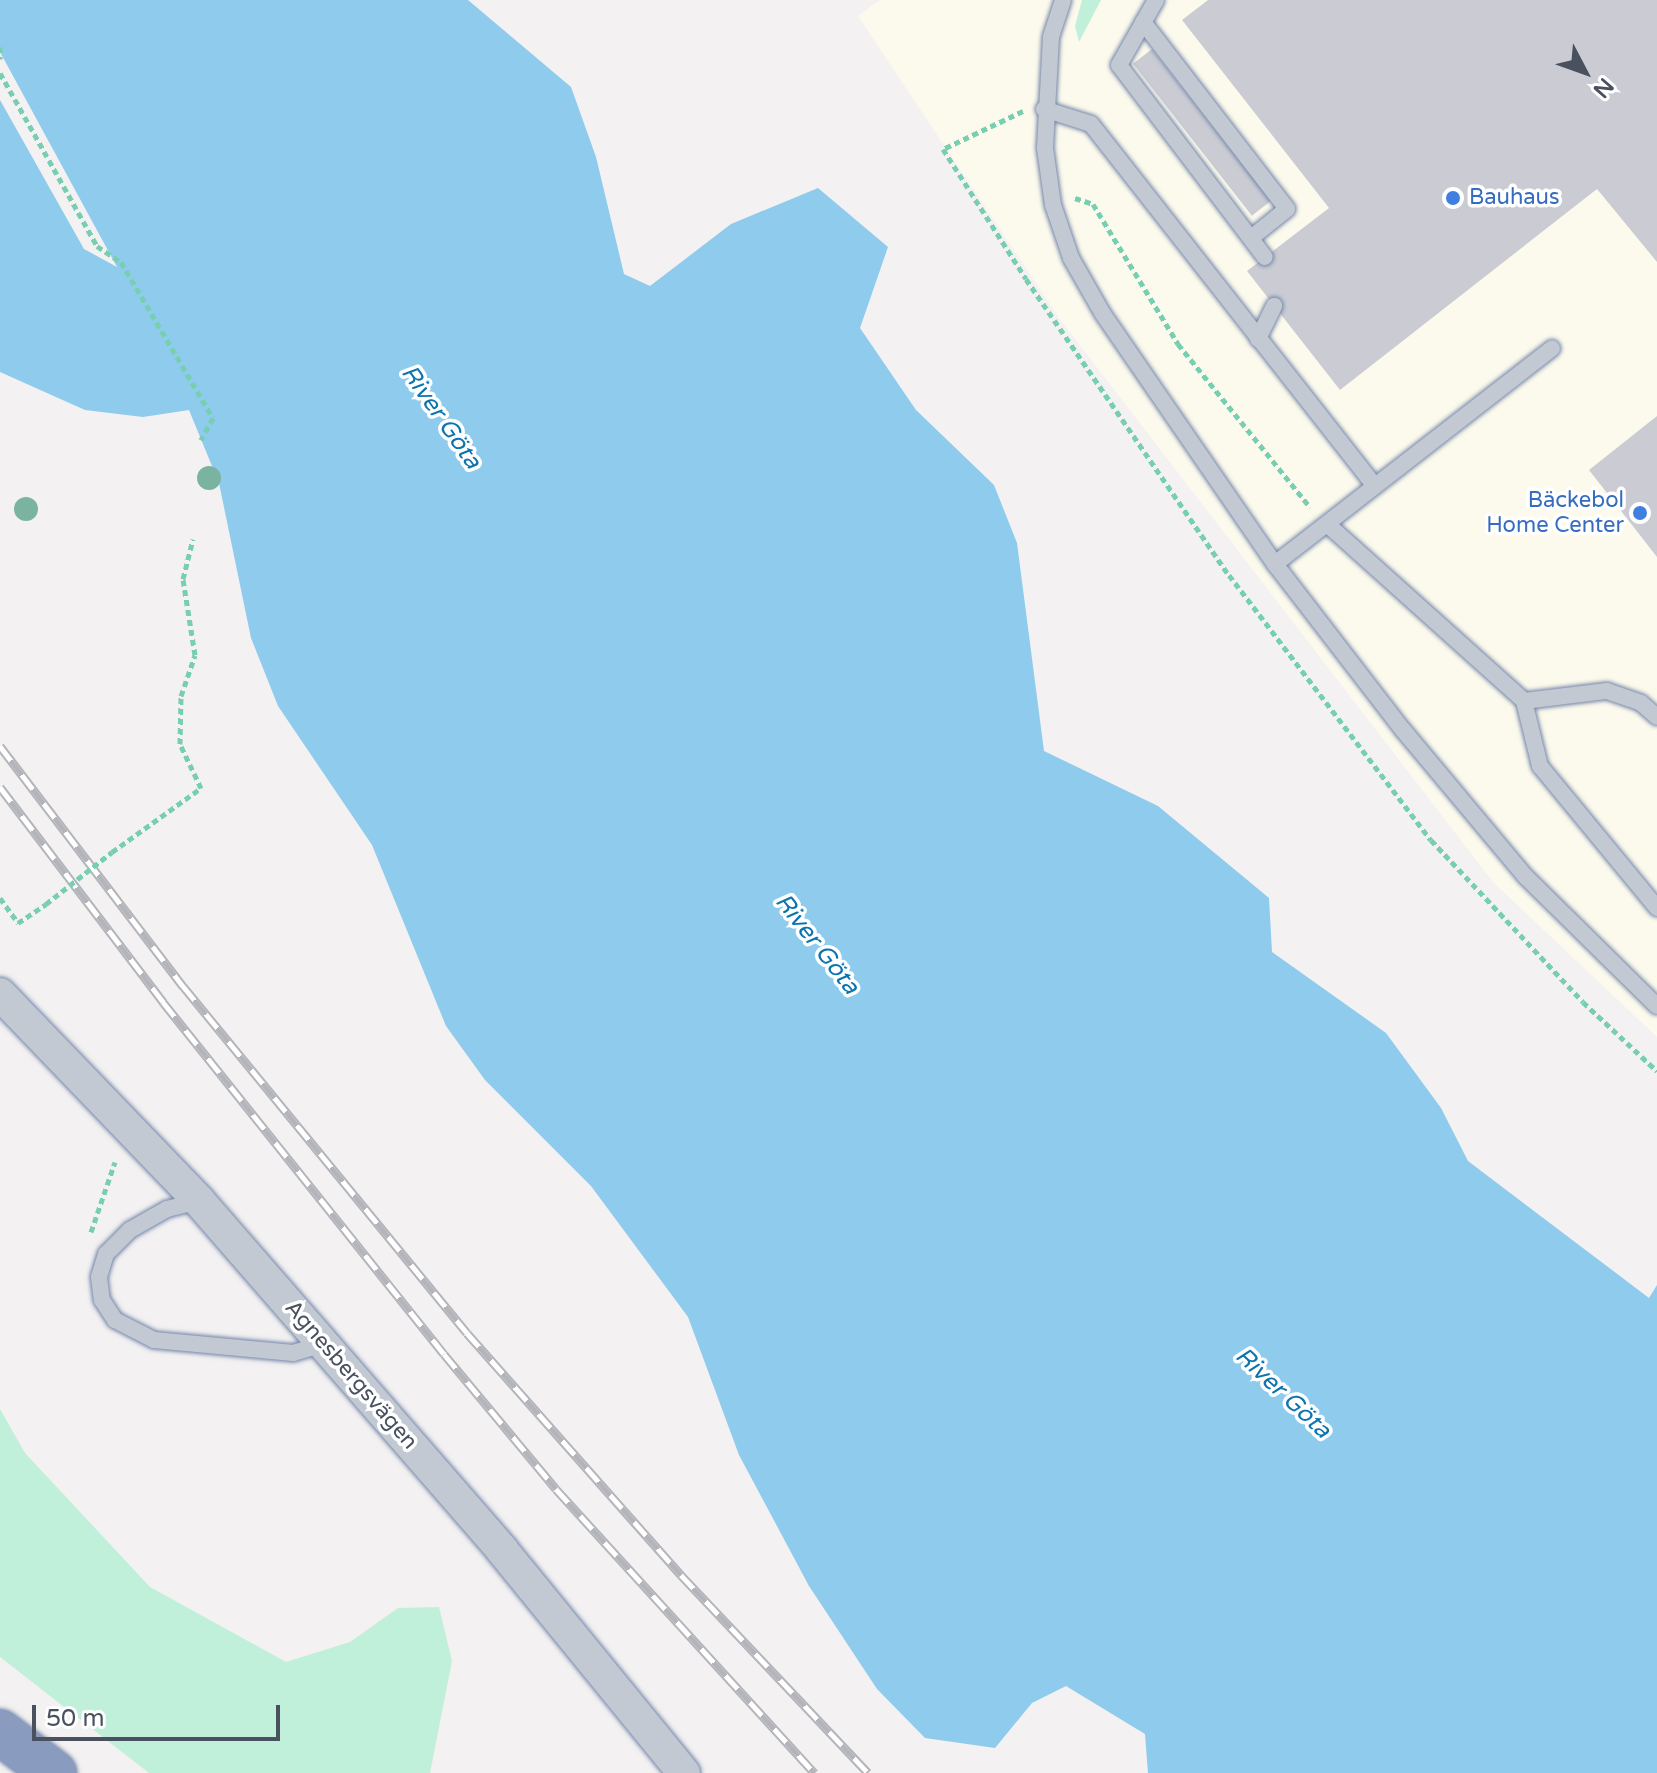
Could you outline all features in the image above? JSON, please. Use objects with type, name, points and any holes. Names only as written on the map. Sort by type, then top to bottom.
[{"type":"highway","points":[[0,1732],[54,1773]]},
{"type":"street","name":"Agnesbergsvägen","points":[[0,994],[199,1201],[325,1344],[684,1773]]},
{"type":"lane","points":[[1063,0],[1051,37],[1044,109],[1051,191],[1071,258],[1103,314],[1275,564],[1403,730],[1525,876],[1657,1006]]},
{"type":"lane","points":[[1156,0],[1119,65],[1265,257]]},
{"type":"lane","points":[[1143,22],[1287,209],[1251,238]]},
{"type":"lane","points":[[1044,109],[1091,124],[1375,486]]},
{"type":"lane","points":[[1258,339],[1274,306]]},
{"type":"lane","points":[[1275,564],[1552,348]]},
{"type":"lane","points":[[1327,524],[1524,701],[1540,766],[1657,908]]},
{"type":"lane","points":[[1524,701],[1607,691],[1641,703],[1657,717]]},
{"type":"lane","points":[[199,1201],[167,1209],[130,1230],[106,1254],[99,1277],[102,1300],[115,1320],[154,1340],[293,1353],[325,1344]]},
{"type":"path","points":[[0,47],[0,59]]},
{"type":"path","points":[[0,73],[97,246],[121,262],[213,418],[201,440]]},
{"type":"path","points":[[1051,191],[1093,204],[1178,344],[1249,436],[1327,524]]},
{"type":"path","points":[[0,898],[18,923],[201,788],[180,744],[181,696],[195,655],[183,579],[193,539]]},
{"type":"shaded area","points":[[880,0],[1657,0],[1657,1037],[1493,882],[1059,318],[858,16]]},
{"type":"green space","points":[[1082,0],[1101,0],[1079,42],[1075,26]]},
{"type":"green space","points":[[0,1409],[25,1453],[150,1587],[286,1662],[350,1642],[398,1608],[439,1607],[452,1661],[430,1773],[149,1773],[0,1657]]},
{"type":"water","name":"River Göta","points":[[0,0],[468,0],[571,87],[596,157],[624,274],[650,286],[731,224],[818,188],[888,247],[860,328],[916,410],[994,485],[1017,543],[1044,751],[1158,806],[1269,898],[1272,952],[1386,1033],[1441,1108],[1468,1161],[1649,1298],[1657,1285],[1657,1773],[1148,1773],[1145,1734],[1066,1686],[1032,1703],[995,1748],[925,1738],[877,1689],[809,1586],[739,1455],[688,1317],[591,1186],[485,1080],[446,1026],[372,845],[278,706],[251,638],[219,483],[189,410],[143,417],[85,410],[0,372],[0,100],[84,249],[117,267],[0,52]]},
{"type":"building","name":"Bauhaus","points":[[1208,0],[1657,0],[1657,262],[1597,189],[1340,390],[1247,271],[1329,208],[1182,20]]},
{"type":"building","points":[[1152,49],[1271,201],[1252,216],[1133,64]]},
{"type":"building","name":"Bäckebol Home Center","points":[[1657,416],[1657,557],[1589,470]]},
{"type":"railway","points":[[0,746],[183,986],[467,1333],[681,1575],[868,1773]]},
{"type":"railway","points":[[0,787],[163,1002],[444,1354],[556,1489],[814,1773]]},
{"type":"place","name":"Bauhaus","points":[[1453,198]]},
{"type":"place","name":"Bäckebol Home Center","points":[[1640,513]]}]
